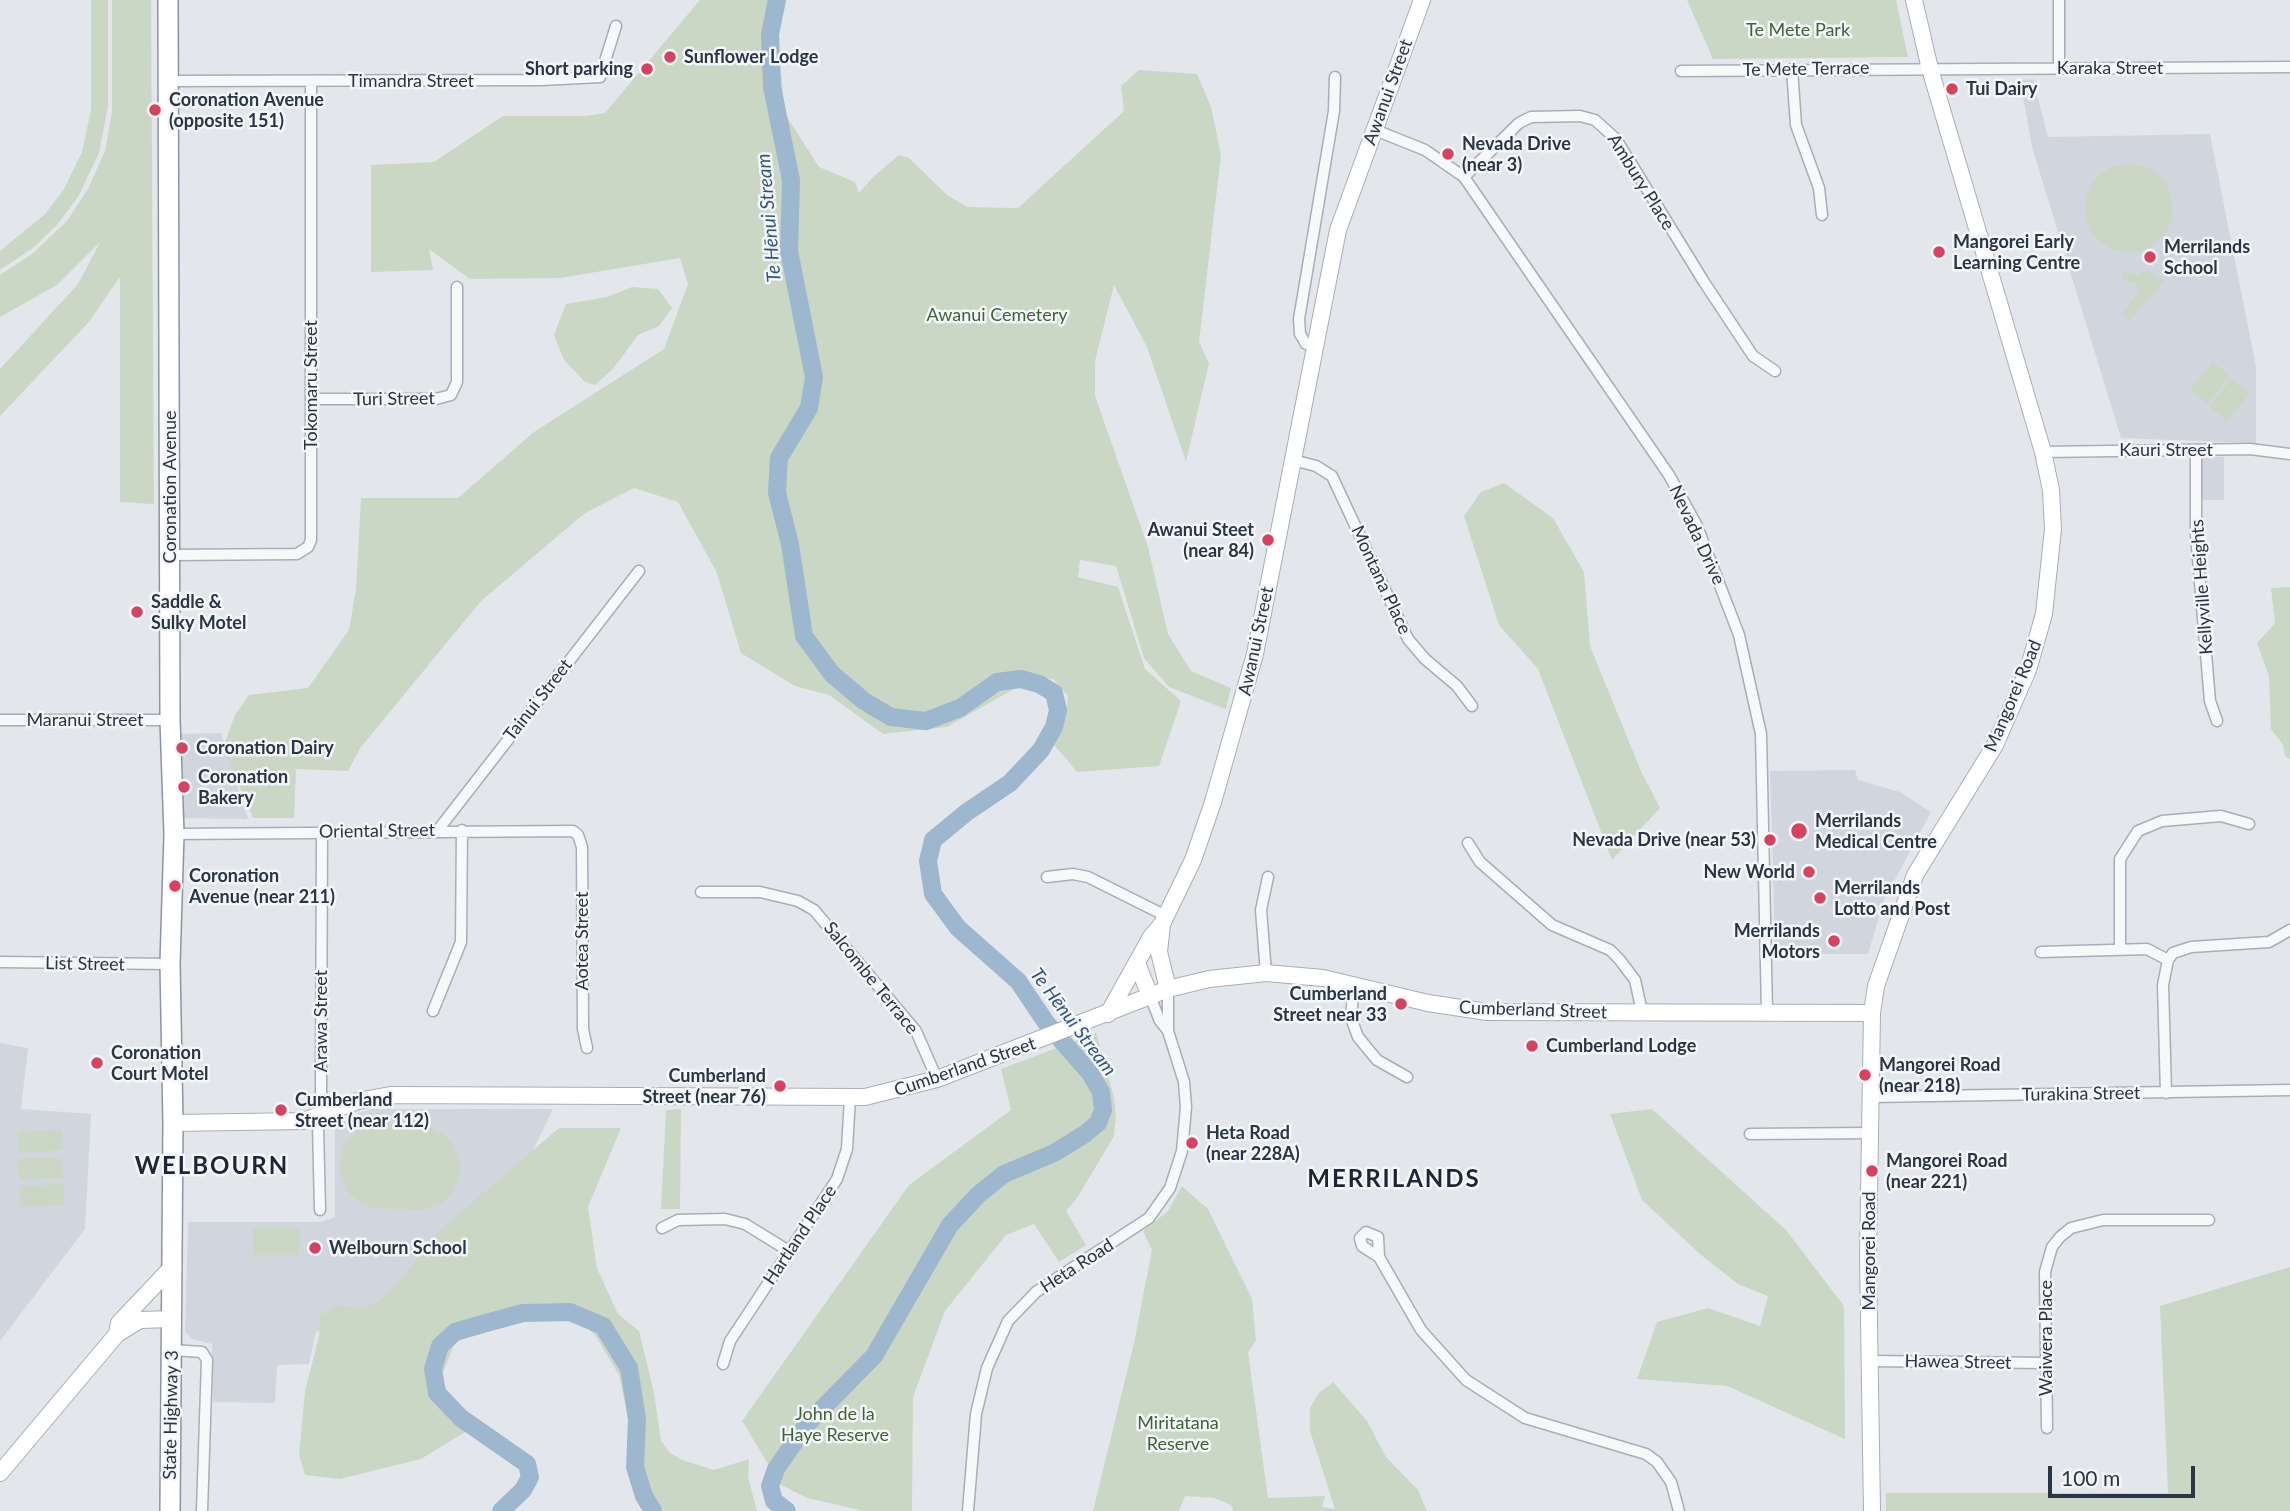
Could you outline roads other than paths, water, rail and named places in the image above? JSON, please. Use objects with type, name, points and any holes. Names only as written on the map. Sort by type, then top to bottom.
[{"type":"highway","name":"Coronation Avenue","points":[[168,0],[170,720],[174,834],[170,964],[173,1311]]},
{"type":"highway","name":"State Highway 3","points":[[170,1511],[173,1311]]},
{"type":"main road","name":"Awanui Street","points":[[1108,1014],[1151,937],[1164,920],[1203,832],[1250,678],[1338,230],[1422,0]]},
{"type":"main road","name":"Mangorei Road","points":[[1872,1511],[1868,1256],[1872,1013],[1876,986],[1915,875],[1999,737],[2037,643],[2049,586],[2053,528],[2051,490],[2043,452],[1930,69],[1914,0]]},
{"type":"main road","name":"Awanui Street","points":[[1164,920],[1159,952],[1168,989]]},
{"type":"main road","points":[[1137,963],[1150,996]]},
{"type":"main road","name":"Cumberland Street","points":[[173,1123],[284,1123],[322,1114],[358,1101],[390,1095],[850,1097],[880,1094],[937,1079],[1035,1044],[1168,989],[1209,979],[1266,973],[1302,975],[1354,984],[1428,1003],[1487,1012],[1872,1013]]},
{"type":"main road","points":[[117,1334],[119,1323],[172,1268]]},
{"type":"main road","points":[[138,1302],[173,1311]]},
{"type":"main road","points":[[0,1473],[117,1334],[140,1320],[173,1311]]},
{"type":"street","points":[[2059,0],[2059,68]]},
{"type":"street","name":"Timandra Street","points":[[168,81],[541,80],[600,77],[616,26]]},
{"type":"street","name":"Karaka Street","points":[[1930,69],[2290,67]]},
{"type":"street","points":[[1792,69],[1796,125],[1819,188],[1822,215]]},
{"type":"street","name":"Te Mete Terrace","points":[[1681,71],[1930,69]]},
{"type":"street","points":[[1314,346],[1306,344],[1300,334],[1299,318],[1334,111],[1335,77]]},
{"type":"street","name":"Tokomaru Street","points":[[170,555],[297,554],[308,547],[311,533],[311,81]]},
{"type":"street","name":"Ambury Place","points":[[1464,177],[1519,123],[1531,117],[1580,116],[1595,121],[1616,139],[1703,282],[1753,356],[1775,371]]},
{"type":"street","name":"Nevada Drive","points":[[1375,130],[1425,150],[1464,177],[1669,475],[1697,526],[1729,604],[1760,734],[1767,1012]]},
{"type":"street","name":"Turi Street","points":[[311,399],[436,400],[451,395],[457,382],[457,287]]},
{"type":"street","name":"Kauri Street","points":[[2043,452],[2250,449],[2290,454]]},
{"type":"street","name":"Kellyville Heights","points":[[2196,450],[2196,535],[2210,701],[2217,721]]},
{"type":"street","name":"Montana Place","points":[[1293,460],[1316,466],[1332,476],[1408,639],[1425,659],[1457,686],[1472,706]]},
{"type":"street","name":"Tainui Street","points":[[438,830],[639,571]]},
{"type":"street","name":"Maranui Street","points":[[0,720],[170,720]]},
{"type":"street","points":[[2120,948],[2120,859],[2129,840],[2138,831],[2162,821],[2221,816],[2249,824]]},
{"type":"street","points":[[433,1011],[461,942],[461,830]]},
{"type":"street","name":"Oriental Street","points":[[174,834],[566,830],[578,835]]},
{"type":"street","name":"Arawa Street","points":[[320,1210],[318,1125],[322,1114],[322,831]]},
{"type":"street","name":"Aotea Street","points":[[578,835],[582,847],[583,1030],[587,1048]]},
{"type":"street","points":[[1468,843],[1480,862],[1552,925],[1610,950],[1635,980],[1642,1012]]},
{"type":"street","points":[[1047,877],[1073,874],[1088,877],[1164,920]]},
{"type":"street","points":[[1266,973],[1261,910],[1268,877]]},
{"type":"street","name":"Salcombe Terrace","points":[[701,892],[760,892],[797,901],[814,910],[916,1031],[937,1079]]},
{"type":"street","points":[[2166,1093],[2163,985],[2168,960],[2173,954],[2191,947],[2269,942],[2290,930]]},
{"type":"street","points":[[2041,952],[2147,949],[2168,960]]},
{"type":"street","name":"List Street","points":[[0,962],[170,964]]},
{"type":"street","points":[[1354,984],[1351,1018],[1358,1037],[1377,1060],[1408,1077]]},
{"type":"street","name":"Heta Road","points":[[968,1511],[976,1414],[987,1368],[1008,1321],[1036,1293],[1149,1218],[1170,1188],[1182,1151],[1185,1107],[1184,1082],[1168,1031],[1168,989]]},
{"type":"street","name":"Heta Road","points":[[1150,996],[1160,1021],[1168,1031]]},
{"type":"street","name":"Turakina Street","points":[[1872,1097],[2290,1090]]},
{"type":"street","name":"Hartland Place","points":[[723,1364],[730,1341],[842,1168],[848,1138],[850,1097]]},
{"type":"street","points":[[1750,1134],[1871,1133]]},
{"type":"street","points":[[662,1228],[678,1220],[725,1219],[745,1224],[789,1251]]},
{"type":"street","name":"Waiwera Place","points":[[2046,1428],[2045,1272],[2052,1247],[2060,1237],[2079,1225],[2103,1220],[2209,1220]]},
{"type":"street","points":[[1380,1257],[1421,1330],[1466,1380],[1525,1418],[1571,1434],[1646,1454],[1657,1462],[1671,1482],[1679,1511]]},
{"type":"street","points":[[172,1350],[202,1352],[207,1360],[202,1511]]},
{"type":"street","name":"Hawea Street","points":[[1870,1361],[2046,1363]]},
{"type":"waterway","name":"Te Hēnui Stream","points":[[777,0],[770,34],[772,87],[791,180],[789,251],[814,377],[809,408],[779,458],[777,493],[790,544],[804,636],[832,674],[864,701],[891,717],[926,721],[960,708],[997,682],[1021,679],[1039,684],[1054,693],[1058,710],[1054,727],[1041,750],[1010,783],[967,812],[933,840],[928,861],[933,894],[958,928],[1018,981],[1047,1024],[1090,1073],[1101,1092],[1103,1110],[1098,1123],[1085,1134],[1054,1153],[1004,1174],[978,1195],[950,1225],[874,1356],[807,1424],[776,1469],[770,1486],[774,1501],[787,1511]]},
{"type":"waterway","name":"Te Hēnui Stream","points":[[501,1511],[523,1490],[530,1477],[527,1464],[461,1418],[437,1393],[433,1369],[440,1346],[455,1332],[523,1313],[570,1312],[603,1326],[629,1368],[637,1419],[635,1467],[644,1496],[653,1511]]},
{"type":"place","name":"Sunflower Lodge","points":[[670,57]]},
{"type":"place","name":"Short parking","points":[[647,69]]},
{"type":"place","name":"Tui Dairy","points":[[1952,89]]},
{"type":"place","name":"Coronation Avenue (opposite 151)","points":[[155,110]]},
{"type":"place","name":"Nevada Drive (near 3)","points":[[1448,154]]},
{"type":"place","name":"Mangorei Early Learning Centre","points":[[1939,252]]},
{"type":"place","name":"Merrilands School","points":[[2150,257]]},
{"type":"place","name":"Awanui Steet (near 84)","points":[[1268,540]]},
{"type":"place","name":"Saddle & Sulky Motel","points":[[137,612]]},
{"type":"place","name":"Coronation Dairy","points":[[182,748]]},
{"type":"place","name":"Coronation Bakery","points":[[184,787]]},
{"type":"place","name":"Merrilands Medical Centre","points":[[1799,831]]},
{"type":"place","name":"Nevada Drive (near 53)","points":[[1770,840]]},
{"type":"place","name":"New World","points":[[1809,872]]},
{"type":"place","name":"Coronation Avenue (near 211)","points":[[175,886]]},
{"type":"place","name":"Merrilands Lotto and Post","points":[[1820,898]]},
{"type":"place","name":"Merrilands Motors","points":[[1834,941]]},
{"type":"place","name":"Cumberland Street near 33","points":[[1401,1004]]},
{"type":"place","name":"Cumberland Lodge","points":[[1532,1046]]},
{"type":"place","name":"Coronation Court Motel","points":[[97,1063]]},
{"type":"place","name":"Mangorei Road (near 218)","points":[[1865,1075]]},
{"type":"place","name":"Cumberland Street (near 76)","points":[[780,1086]]},
{"type":"place","name":"Cumberland Street (near 112)","points":[[281,1110]]},
{"type":"place","name":"Heta Road (near 228A)","points":[[1192,1143]]},
{"type":"place","name":"Mangorei Road (near 221)","points":[[1872,1171]]},
{"type":"place","name":"Welbourn School","points":[[315,1248]]},
{"type":"district","name":"WELBOURN","points":[[212,1166]]},
{"type":"district","name":"MERRILANDS","points":[[1394,1179]]},
{"type":"park label","name":"Te Mete Park","points":[[1798,30]]},
{"type":"park label","name":"Awanui Cemetery","points":[[997,315]]},
{"type":"park label","name":"John de la Haye Reserve","points":[[835,1424]]},
{"type":"park label","name":"Miritatana Reserve","points":[[1178,1433]]}]
